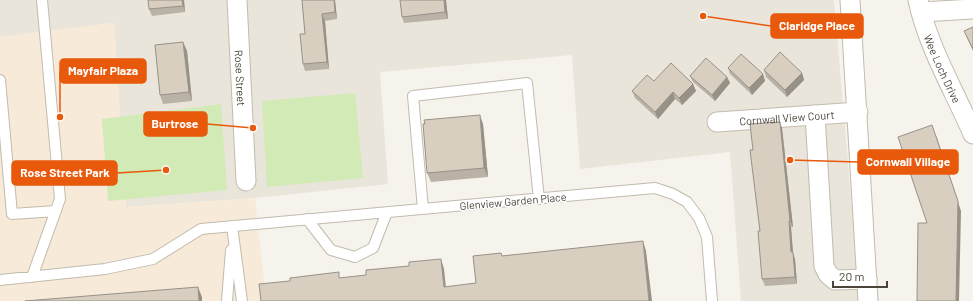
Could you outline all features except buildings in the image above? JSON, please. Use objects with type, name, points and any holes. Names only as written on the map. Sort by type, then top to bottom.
[{"type":"street","name":"Rose Street","points":[[237,0],[246,181]]},
{"type":"street","points":[[850,0],[858,112],[868,301]]},
{"type":"street","points":[[919,6],[973,9]]},
{"type":"street","name":"Wee Loch Drive","points":[[919,6],[936,52],[973,134]]},
{"type":"street","name":"Cornwall View Court","points":[[717,122],[858,112]]},
{"type":"street","points":[[815,115],[824,266],[828,274],[835,280],[867,279]]},
{"type":"lane","points":[[32,277],[60,199],[42,0]]},
{"type":"lane","points":[[0,80],[12,214],[56,211]]},
{"type":"lane","points":[[423,209],[413,96],[527,83],[539,199]]},
{"type":"lane","name":"Glenview Garden Place","points":[[0,280],[105,269],[153,259],[201,229],[655,188],[674,194],[687,202],[699,218],[707,237],[712,301]]},
{"type":"lane","points":[[308,219],[330,250],[355,257],[373,248],[387,212]]},
{"type":"lane","points":[[227,301],[232,226]]},
{"type":"lane","points":[[232,226],[242,301]]},
{"type":"shaded area","points":[[0,0],[834,0],[860,301],[741,301],[730,152],[580,169],[572,55],[380,72],[388,184],[255,198],[126,207],[114,23],[0,37]]},
{"type":"shaded area","points":[[114,23],[126,207],[255,198],[266,301],[0,301],[0,37]]},
{"type":"green space","points":[[355,93],[363,178],[267,187],[262,101]]},
{"type":"green space","points":[[221,104],[227,190],[108,201],[102,119]]},
{"type":"place","name":"Claridge Place","points":[[703,16]]},
{"type":"place","name":"Mayfair Plaza","points":[[60,117]]},
{"type":"place","name":"Burtrose","points":[[253,128]]},
{"type":"place","name":"Cornwall Village","points":[[790,160]]},
{"type":"place","name":"Rose Street Park","points":[[166,170]]}]
